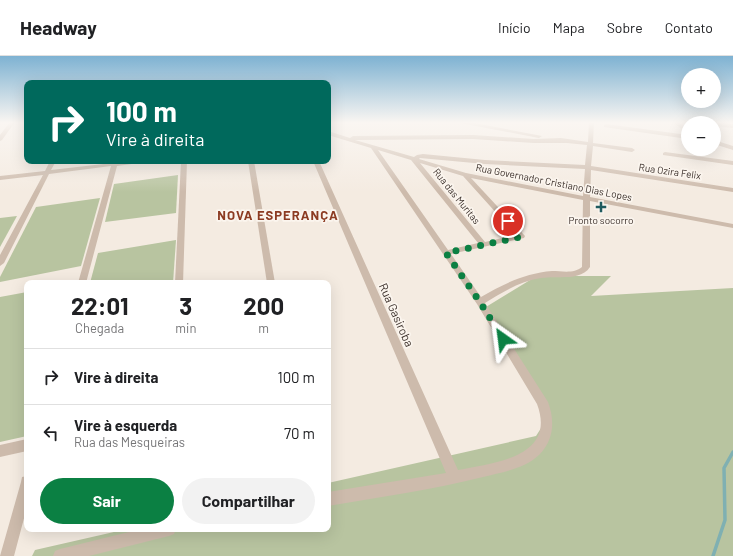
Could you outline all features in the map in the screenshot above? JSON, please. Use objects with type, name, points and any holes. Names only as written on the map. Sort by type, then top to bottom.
[{"type":"street","name":"Rua Governador Cristiano Dias Lopes","points":[[367,145],[465,174],[587,199],[733,226]]},
{"type":"street","points":[[480,302],[504,287],[520,280],[537,275],[578,273],[585,270],[587,167],[590,145]]},
{"type":"street","points":[[599,145],[632,150]]},
{"type":"street","points":[[331,499],[455,478],[515,463],[538,447],[546,434],[548,424],[547,414],[542,402],[480,302],[373,147]]},
{"type":"street","points":[[665,154],[733,163]]},
{"type":"street","name":"Rua Ozira Felix","points":[[414,160],[419,156],[423,156],[485,162],[587,167],[733,190]]},
{"type":"street","name":"Rua das Muritas","points":[[414,160],[483,245]]},
{"type":"street","points":[[0,263],[52,164]]},
{"type":"street","points":[[0,178],[106,164]]},
{"type":"street","points":[[83,280],[114,164]]},
{"type":"street","points":[[179,280],[184,164]]},
{"type":"street","points":[[251,164],[270,280]]},
{"type":"street","name":"Rua Gasiroba","points":[[317,164],[455,478]]},
{"type":"street","points":[[446,253],[521,236],[465,174]]},
{"type":"street","points":[[0,451],[24,446]]},
{"type":"street","points":[[7,556],[24,493]]},
{"type":"street","points":[[60,556],[157,532]]},
{"type":"green space","points":[[178,175],[176,213],[105,222],[114,184]]},
{"type":"green space","points":[[100,198],[81,266],[0,282],[0,277],[36,207]]},
{"type":"green space","points":[[17,216],[0,247],[0,218]]},
{"type":"green space","points":[[176,240],[173,280],[91,280],[98,253]]},
{"type":"green space","points":[[611,276],[591,296],[733,288],[733,556],[32,556],[35,550],[114,532],[331,532],[331,482],[536,436],[545,422],[544,411],[481,310],[535,277]]},
{"type":"green space","points":[[24,293],[24,437],[0,442],[0,297]]},
{"type":"waterway","points":[[713,556],[725,520],[724,468],[733,452]]},
{"type":"place","name":"Pronto socorro","points":[[601,207]]},
{"type":"district","name":"NOVA ESPERANÇA","points":[[278,215]]},
{"type":"route","points":[[503,339],[480,302],[446,253],[520,237],[521,236],[519,233],[508,221]]}]
